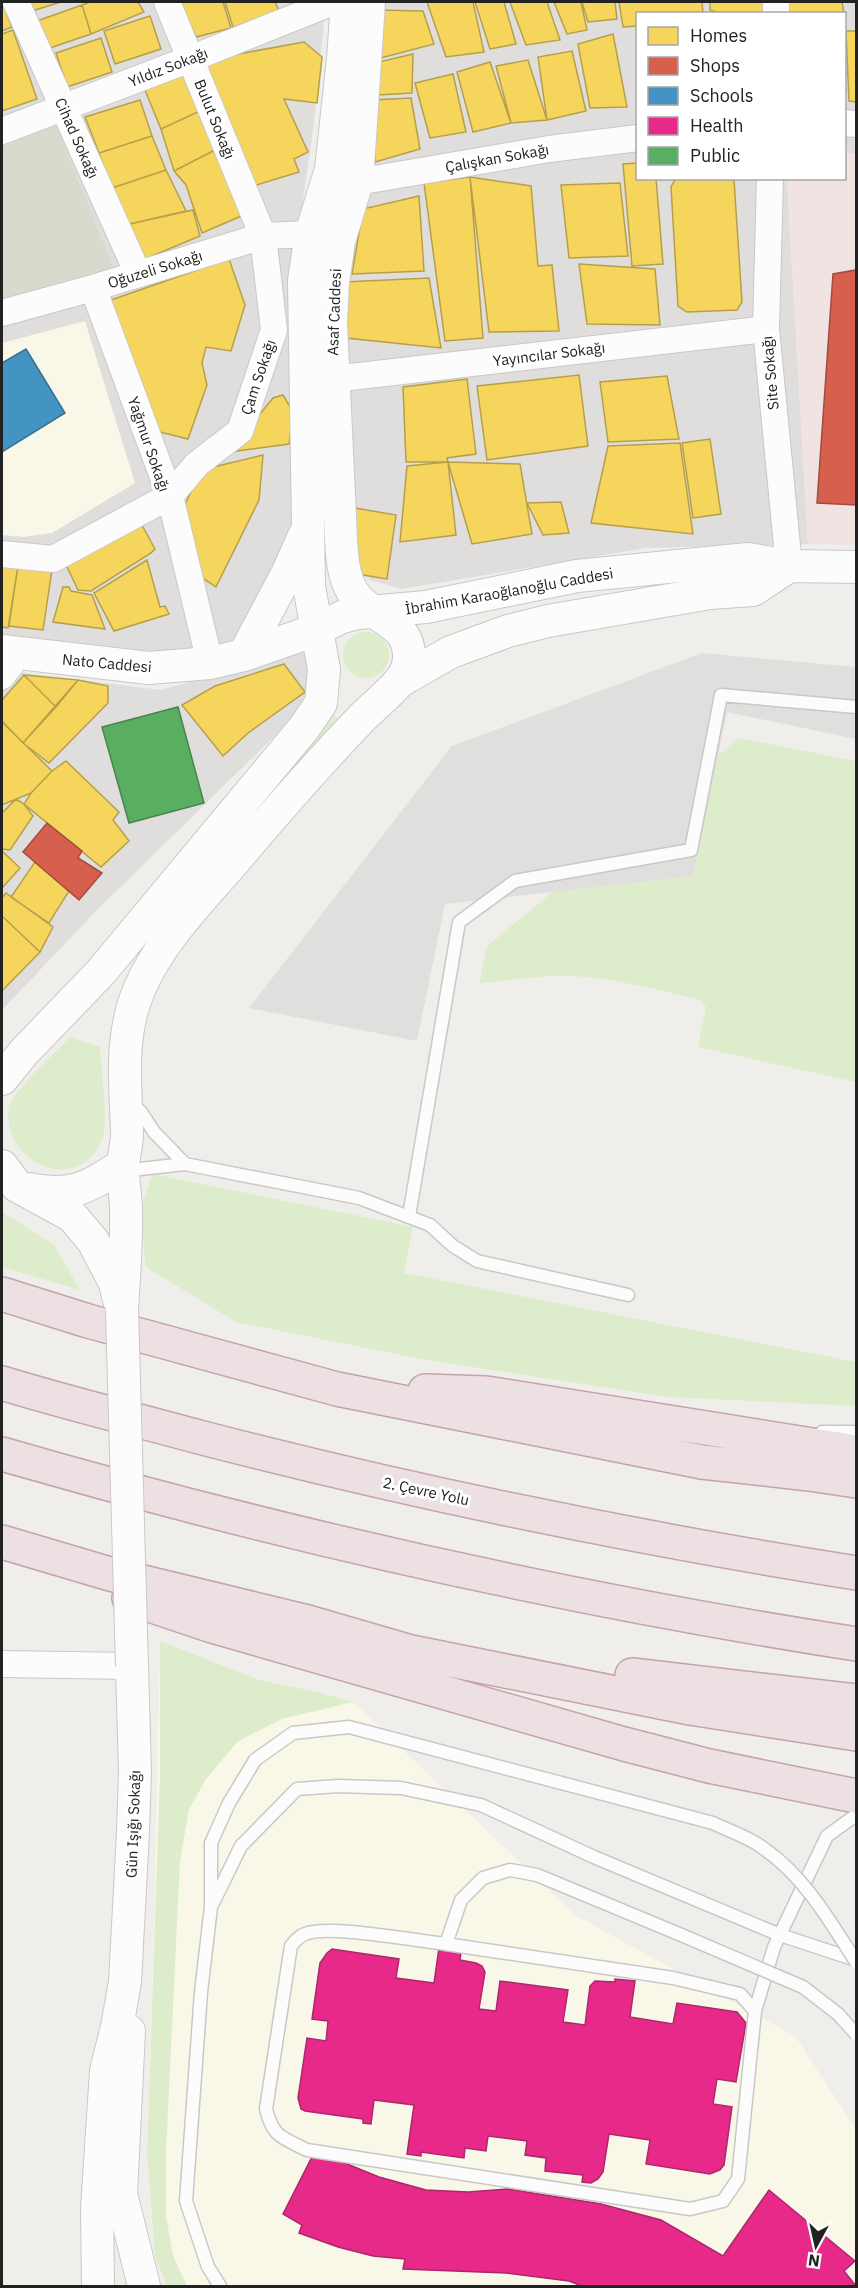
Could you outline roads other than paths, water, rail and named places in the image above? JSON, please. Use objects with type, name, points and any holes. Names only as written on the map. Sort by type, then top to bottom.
[{"type":"highway","points":[[2,1294],[337,1389],[702,1462],[856,1481]]},
{"type":"highway","name":"2. Çevre Yolu","points":[[2,1383],[281,1458],[436,1494],[737,1553],[856,1573]]},
{"type":"highway","points":[[337,1389],[486,1393],[856,1452]]},
{"type":"highway","points":[[2,1455],[224,1516],[422,1563],[597,1598],[856,1644]]},
{"type":"highway","points":[[702,1462],[773,1485],[856,1501]]},
{"type":"highway","points":[[2,1542],[132,1580],[308,1623],[411,1652],[589,1689],[856,1734]]},
{"type":"highway","points":[[36,1552],[77,1576],[146,1605],[179,1616],[624,1744],[709,1766],[856,1796]]},
{"type":"highway","points":[[308,1623],[417,1637],[502,1654],[669,1681],[856,1701]]},
{"type":"street","name":"Cihad Sokağı","points":[[16,2],[138,274]]},
{"type":"street","name":"Bulut Sokağı","points":[[167,2],[263,236]]},
{"type":"street","name":"Yıldız Sokağı","points":[[2,131],[190,59],[288,10],[333,2]]},
{"type":"street","name":"Asaf Caddesi","points":[[2,1079],[24,1052],[101,972],[309,722],[321,703],[324,669],[309,586],[304,281],[311,234],[331,170],[343,59],[346,2]]},
{"type":"street","name":"Asaf Caddesi","points":[[369,2],[357,182],[339,241],[333,283],[331,322],[333,379],[344,571],[353,593],[401,631],[407,644],[409,658],[406,671],[400,681]]},
{"type":"street","name":"Çalışkan Sokağı","points":[[357,182],[549,149],[636,138]]},
{"type":"street","name":"Site Sokağı","points":[[770,180],[765,329],[789,566]]},
{"type":"street","name":"Oğuzeli Sokağı","points":[[2,313],[263,236],[311,234]]},
{"type":"street","name":"Çam Sokağı","points":[[170,496],[197,464],[240,431],[274,330],[263,236]]},
{"type":"street","name":"Yağmur Sokağı","points":[[2,554],[53,559],[170,496],[93,288]]},
{"type":"street","name":"Yayıncılar Sokağı","points":[[333,379],[765,329]]},
{"type":"street","points":[[170,496],[210,663]]},
{"type":"street","points":[[244,655],[288,572],[307,530]]},
{"type":"street","name":"İbrahim Karaoğlanoğlu Caddesi","points":[[316,630],[342,617],[358,613],[426,607],[577,576],[748,559],[789,566],[856,567]]},
{"type":"street","points":[[122,1310],[127,1229],[123,1165],[127,1130],[124,1052],[129,1021],[139,990],[153,961],[177,927],[289,797],[357,722],[400,681],[451,652],[508,631],[548,621],[710,593],[753,590],[789,566]]},
{"type":"street","name":"Nato Caddesi","points":[[7,660],[148,668],[210,663],[244,655],[316,630]]},
{"type":"street","points":[[7,1177],[58,1192],[81,1189],[123,1165]]},
{"type":"street","points":[[7,1177],[72,1216],[93,1241],[115,1283],[122,1310]]},
{"type":"street","name":"Gün Işığı Sokağı","points":[[122,1310],[135,1772],[125,1982],[129,2041],[121,2194],[144,2286]]},
{"type":"street","points":[[2,1664],[132,1666]]},
{"type":"street","name":"Gün Işığı Sokağı","points":[[98,2286],[97,2208],[106,2071],[125,1982]]},
{"type":"lane","points":[[409,1216],[459,922],[515,881],[691,850],[721,695],[856,707]]},
{"type":"lane","points":[[124,1097],[141,1112],[154,1132],[185,1164]]},
{"type":"lane","points":[[123,1165],[140,1168],[185,1164],[359,1198],[430,1225],[453,1246],[477,1261],[628,1295]]},
{"type":"lane","points":[[758,1437],[814,1432],[856,1432]]},
{"type":"lane","points":[[220,2286],[208,2267],[186,2201],[201,1992],[211,1907],[211,1844],[229,1803],[255,1760],[293,1733],[349,1727],[713,1823],[763,1847],[796,1876],[828,1918],[856,1961]]},
{"type":"lane","points":[[211,1907],[241,1846],[297,1789],[339,1786],[401,1788],[481,1805],[594,1857],[780,1935],[856,1961]]},
{"type":"lane","points":[[755,2012],[740,1994],[673,1977],[446,1944],[326,1930],[305,1933],[291,1946],[266,2109],[270,2127],[284,2138],[307,2150],[690,2209],[723,2201],[738,2179],[755,2012],[774,1947],[827,1836],[856,1815]]},
{"type":"lane","points":[[446,1944],[461,1900],[483,1878],[510,1870],[537,1875],[803,1987],[838,2014],[856,2034]]}]
